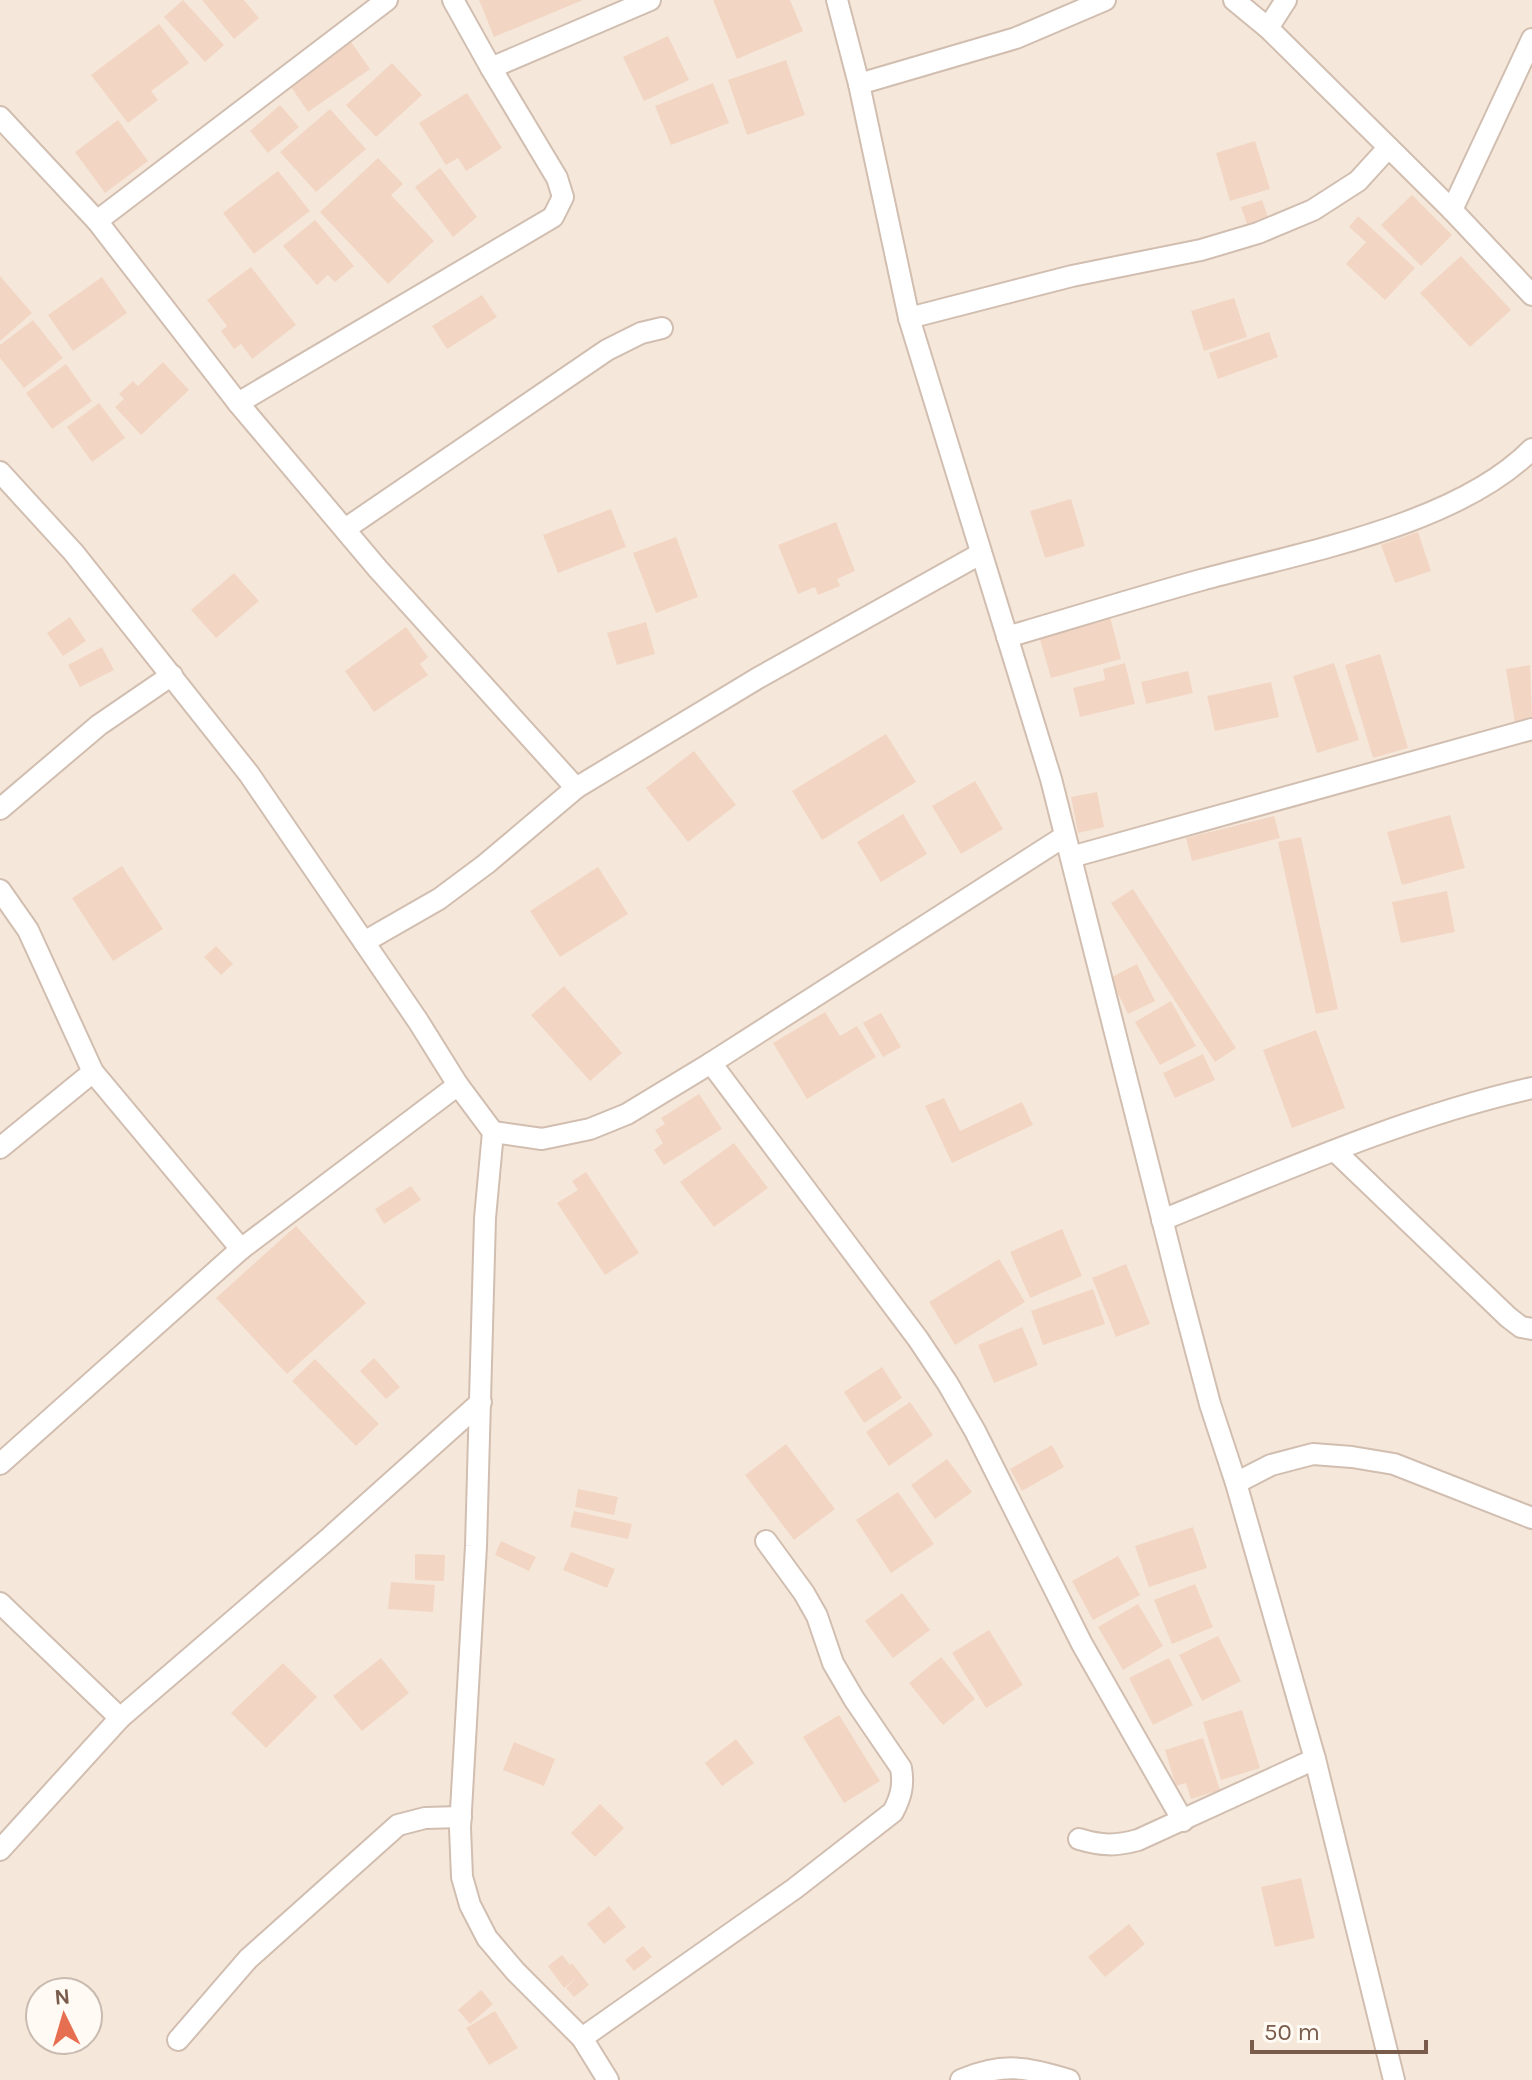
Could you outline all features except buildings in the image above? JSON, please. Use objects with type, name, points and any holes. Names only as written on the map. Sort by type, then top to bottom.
[{"type":"street","points":[[97,221],[387,0]]},
{"type":"street","points":[[238,403],[553,217],[563,197],[557,178],[453,0]]},
{"type":"street","points":[[491,68],[650,0]]},
{"type":"street","points":[[837,0],[859,84],[909,318],[1051,779],[1210,1404],[1236,1483],[1315,1759],[1394,2080]]},
{"type":"street","points":[[859,84],[1016,38],[1105,0]]},
{"type":"street","points":[[1234,0],[1268,28],[1452,210],[1532,295]]},
{"type":"street","points":[[1268,28],[1286,0]]},
{"type":"street","points":[[1452,210],[1532,39]]},
{"type":"street","points":[[0,117],[97,221],[238,403],[345,529],[576,788]]},
{"type":"street","points":[[909,318],[1072,276],[1201,250],[1258,233],[1313,210],[1358,181],[1388,148]]},
{"type":"street","points":[[345,529],[607,350],[641,333],[662,328]]},
{"type":"street","points":[[1007,637],[1329,546],[1451,504],[1484,487],[1516,465],[1532,449]]},
{"type":"street","points":[[0,472],[74,553],[249,774],[458,1085],[493,1132],[485,1218],[481,1402],[461,1817],[462,1877],[470,1905],[487,1938],[515,1971],[582,2038],[608,2080]]},
{"type":"street","points":[[364,942],[439,899],[576,788],[758,678],[980,554]]},
{"type":"street","points":[[0,809],[99,725],[172,675]]},
{"type":"street","points":[[1071,857],[1532,729]]},
{"type":"street","points":[[493,1132],[542,1139],[590,1129],[627,1114],[1065,836]]},
{"type":"street","points":[[0,890],[28,930],[93,1072],[241,1249]]},
{"type":"street","points":[[711,1063],[918,1339],[948,1384],[1082,1644],[1183,1821]]},
{"type":"street","points":[[0,1148],[93,1072]]},
{"type":"street","points":[[0,1464],[241,1249],[458,1085]]},
{"type":"street","points":[[1162,1220],[1335,1151],[1465,1104],[1532,1088]]},
{"type":"street","points":[[1335,1151],[1508,1317],[1521,1327],[1532,1329]]},
{"type":"street","points":[[0,1850],[120,1718],[481,1402]]},
{"type":"street","points":[[1236,1483],[1271,1465],[1313,1454],[1352,1457],[1394,1464],[1532,1518]]},
{"type":"street","points":[[582,2038],[794,1889],[893,1812],[900,1799],[901,1768],[833,1663],[817,1616],[804,1593],[766,1541]]},
{"type":"street","points":[[0,1603],[120,1718]]},
{"type":"street","points":[[1079,1839],[1100,1846],[1116,1846],[1138,1840],[1315,1759]]},
{"type":"street","points":[[178,2040],[248,1959],[398,1825],[425,1818],[461,1817]]},
{"type":"street","points":[[961,2080],[978,2072],[1023,2067],[1069,2080]]},
{"type":"shaded area","points":[[0,0],[1532,0],[1532,2080],[0,2080]]}]
